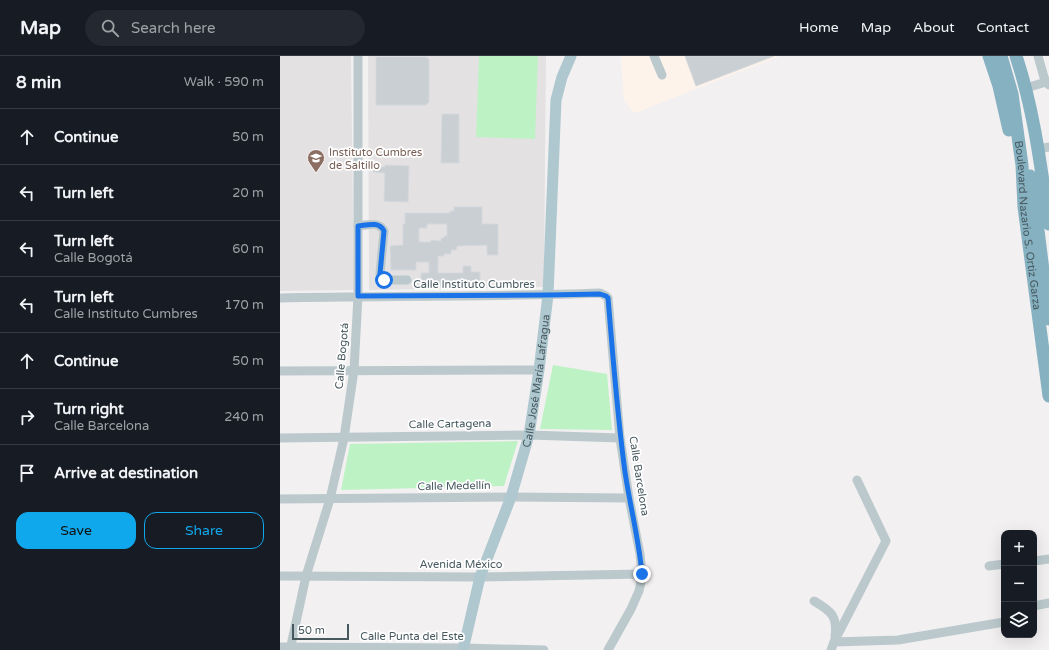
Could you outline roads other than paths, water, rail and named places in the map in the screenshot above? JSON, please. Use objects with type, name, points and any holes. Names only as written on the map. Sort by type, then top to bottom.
[{"type":"highway","points":[[990,56],[999,86],[1015,153],[1024,208]]},
{"type":"highway","name":"Boulevard Nazario S. Ortiz Garza","points":[[1001,56],[1012,94],[1022,165],[1024,208],[1049,396]]},
{"type":"highway","name":"Boulevard Nazario S. Ortiz Garza","points":[[1016,56],[1044,148],[1049,224]]},
{"type":"highway","points":[[1023,56],[1025,83]]},
{"type":"highway","points":[[1012,94],[1022,127],[1037,222],[1049,319]]},
{"type":"main road","name":"Calle José María Lafragua","points":[[463,649],[480,577],[511,497],[529,435],[548,295],[556,100],[562,77],[571,56]]},
{"type":"street","name":"Calle Bogotá","points":[[290,649],[306,576],[330,499],[344,438],[354,370],[358,296],[358,56]]},
{"type":"street","points":[[654,56],[662,75]]},
{"type":"street","points":[[1025,83],[1048,82],[1038,56]]},
{"type":"street","points":[[358,226],[378,224],[384,231],[381,277],[384,280],[407,280]]},
{"type":"street","name":"Calle Instituto Cumbres","points":[[280,298],[600,294],[608,298]]},
{"type":"street","name":"Calle Barcelona","points":[[608,298],[620,438],[629,498],[640,554],[642,574],[640,591],[608,650]]},
{"type":"street","points":[[280,372],[354,370],[539,370]]},
{"type":"street","name":"Calle Cartagena","points":[[280,438],[529,435],[620,438]]},
{"type":"street","points":[[833,646],[886,541],[857,480]]},
{"type":"street","name":"Calle Medellín","points":[[280,499],[511,497],[629,498]]},
{"type":"street","points":[[1037,561],[1049,559]]},
{"type":"street","points":[[988,566],[1001,564]]},
{"type":"street","name":"Avenida México","points":[[280,576],[480,577],[642,574]]},
{"type":"street","points":[[814,601],[828,609],[833,615],[836,628],[833,646]]},
{"type":"street","points":[[1037,605],[1049,603]]},
{"type":"street","points":[[833,646],[898,640],[1001,623]]},
{"type":"street","name":"Calle Punta del Este","points":[[280,647],[290,649],[544,650]]},
{"type":"place","name":"Instituto Cumbres de Saltillo","points":[[316,173]]}]
